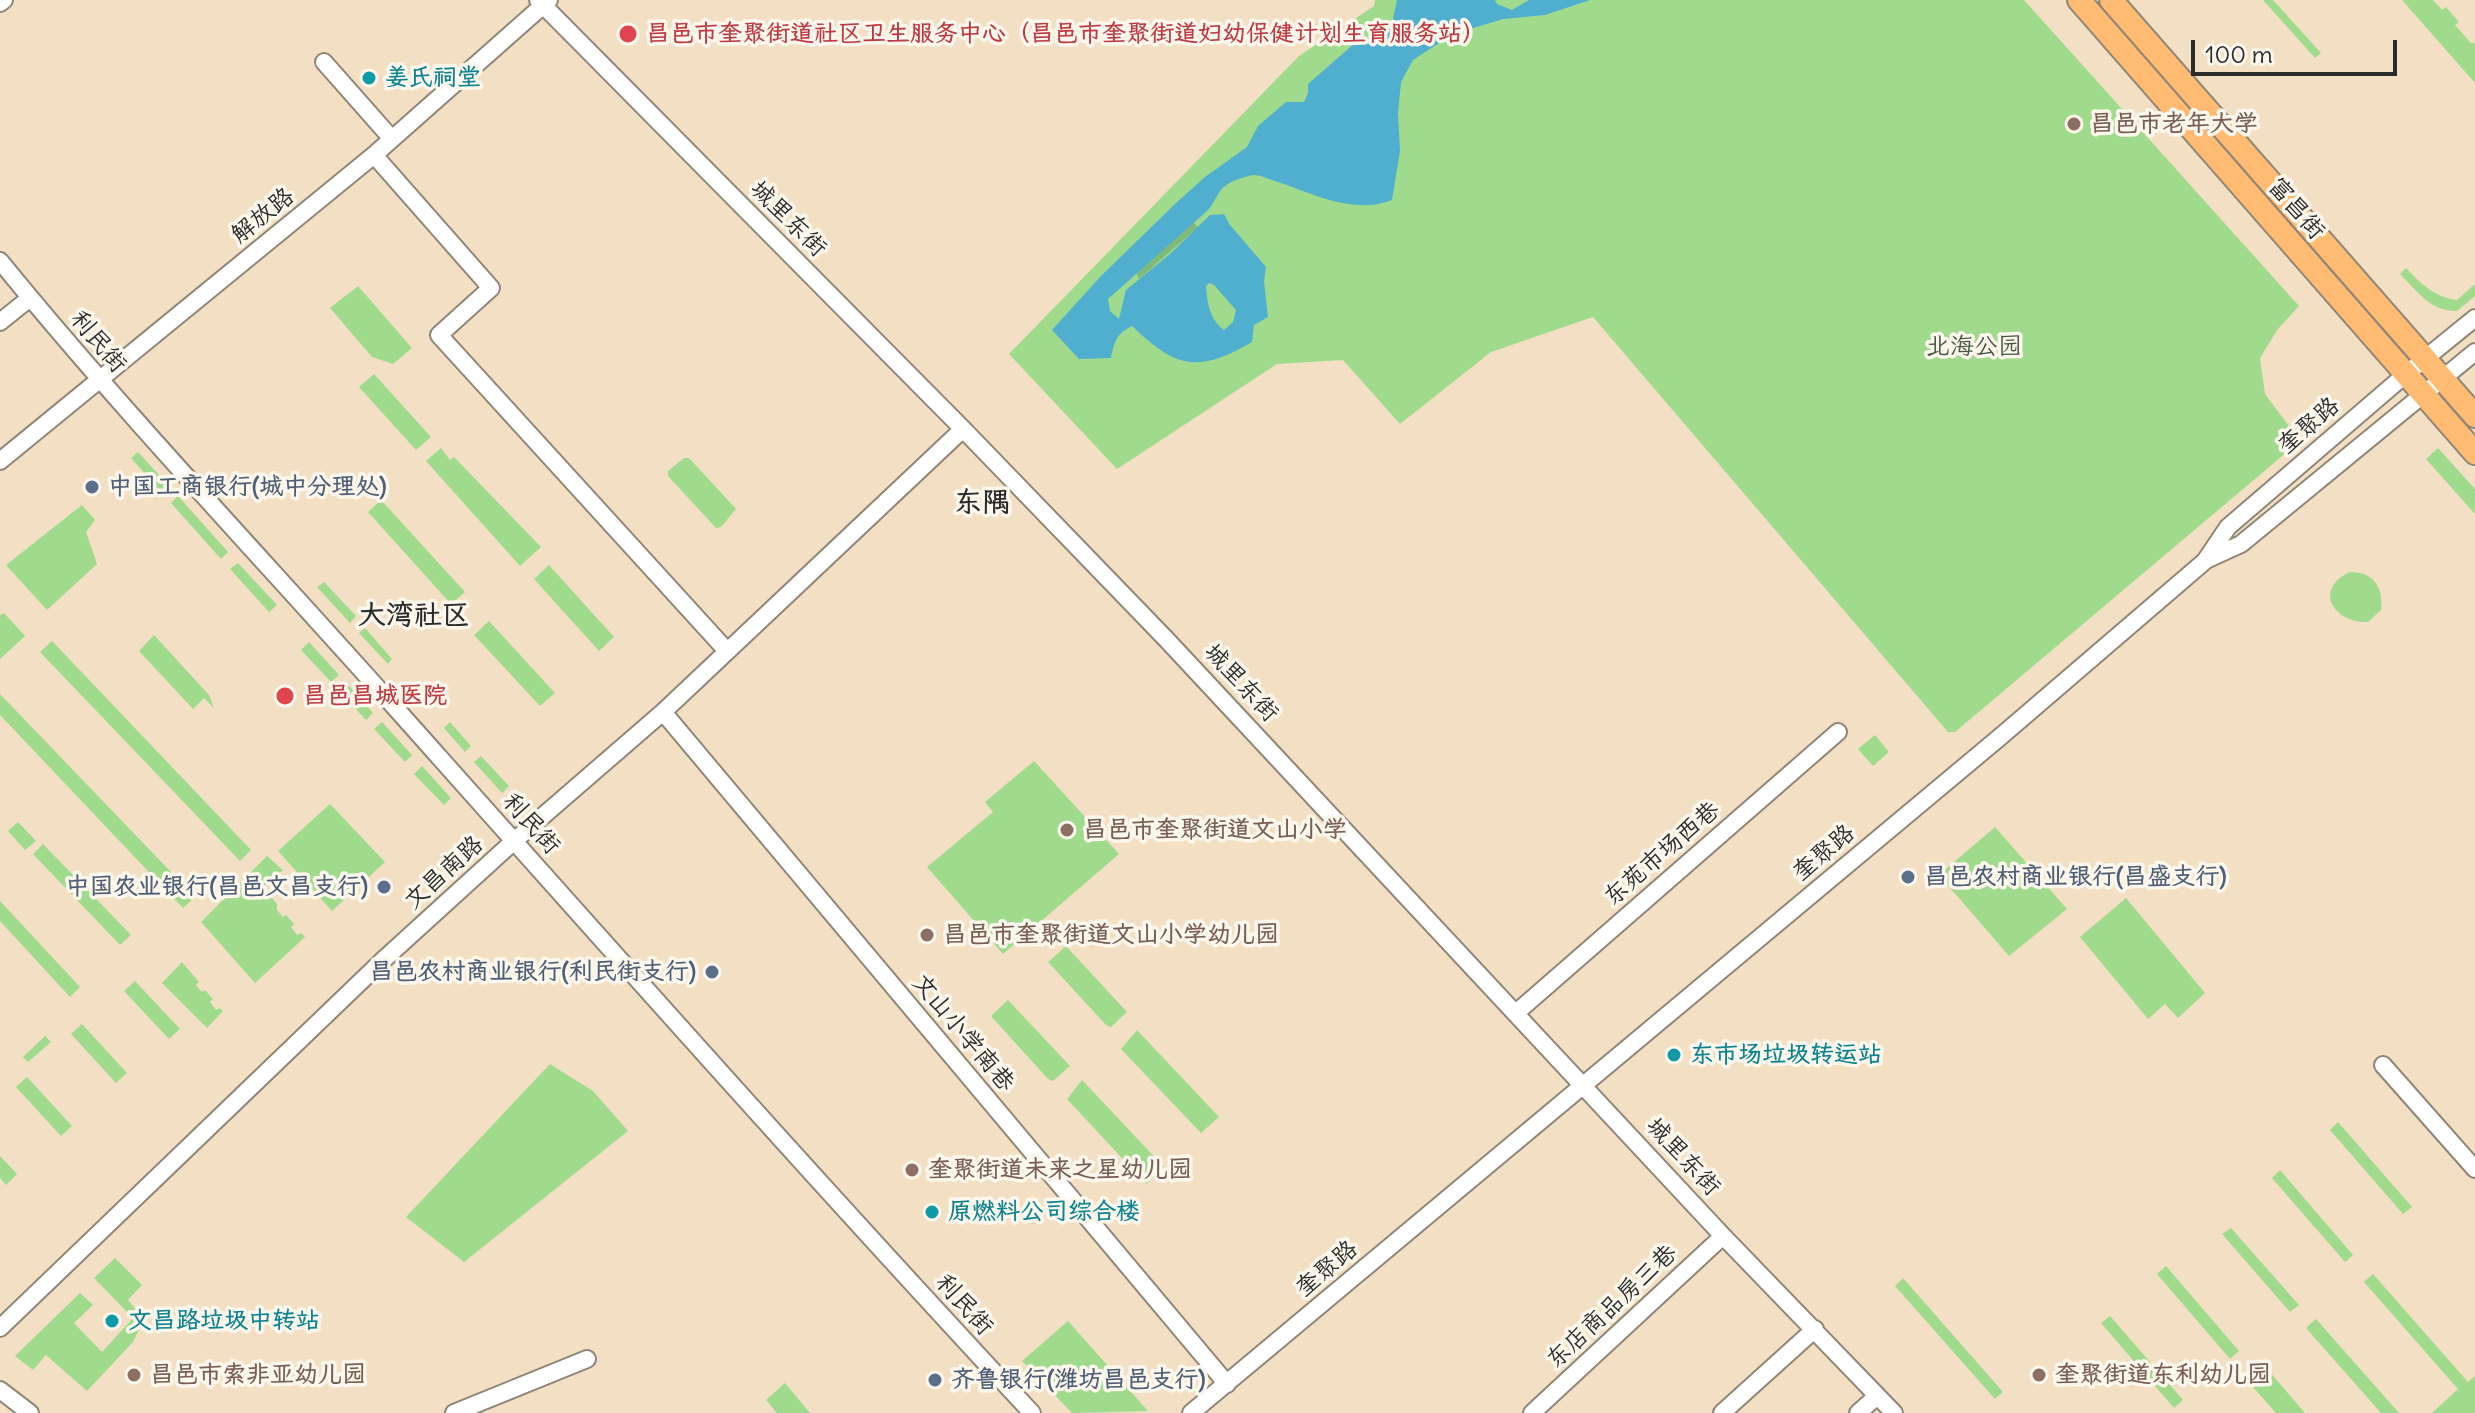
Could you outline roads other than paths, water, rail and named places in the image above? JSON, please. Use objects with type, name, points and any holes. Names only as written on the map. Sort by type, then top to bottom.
[{"type":"main road","name":"富昌街","points":[[2079,0],[2475,453]]},
{"type":"main road","name":"富昌街","points":[[2111,0],[2475,416]]},
{"type":"street","name":"解放路","points":[[0,461],[374,155],[543,2]]},
{"type":"street","name":"城里东街","points":[[543,2],[1166,639],[1723,1236],[1894,1413]]},
{"type":"street","points":[[324,62],[392,139]]},
{"type":"street","points":[[374,155],[491,288],[439,335],[727,651]]},
{"type":"street","name":"利民街","points":[[0,261],[99,380],[716,1069],[1032,1413]]},
{"type":"street","points":[[0,322],[30,298]]},
{"type":"street","name":"奎聚路","points":[[1191,1413],[2000,737],[2205,561],[2228,527],[2475,318]]},
{"type":"street","points":[[2205,561],[2241,544],[2475,352]]},
{"type":"street","name":"文昌南路","points":[[0,1328],[381,962],[663,712],[963,429]]},
{"type":"street","name":"文山小学南巷","points":[[663,712],[1227,1384]]},
{"type":"street","name":"东苑市场西巷","points":[[1517,1012],[1838,732]]},
{"type":"street","points":[[2383,1065],[2475,1169]]},
{"type":"street","name":"东店商品房三巷","points":[[1532,1413],[1723,1236]]},
{"type":"street","points":[[1722,1413],[1815,1329]]},
{"type":"street","points":[[454,1413],[587,1359]]},
{"type":"street","points":[[0,1390],[30,1413]]},
{"type":"street","points":[[1858,1413],[1877,1396]]},
{"type":"water","points":[[1397,0],[1495,0],[1497,4],[1512,10],[1529,0],[1590,0],[1545,15],[1503,19],[1453,34],[1413,60],[1401,82],[1398,113],[1400,151],[1392,200],[1378,204],[1349,204],[1260,176],[1239,179],[1222,188],[1207,211],[1108,299],[1110,311],[1119,319],[1126,290],[1170,254],[1210,215],[1224,214],[1266,267],[1264,281],[1268,317],[1254,325],[1252,342],[1216,359],[1188,362],[1162,351],[1132,326],[1117,339],[1111,358],[1079,359],[1052,330],[1101,276],[1205,177],[1247,147],[1258,126],[1286,102],[1304,102],[1308,84],[1355,43],[1377,44],[1393,19]],"holes":[[[1209,283],[1236,310],[1233,322],[1224,330],[1215,321],[1208,305],[1206,286]]]},
{"type":"place","name":"昌邑市奎聚街道社区卫生服务中心（昌邑市奎聚街道妇幼保健计划生育服务站）","points":[[628,34]]},
{"type":"place","name":"姜氏祠堂","points":[[369,78]]},
{"type":"place","name":"昌邑市老年大学","points":[[2074,124]]},
{"type":"place","name":"中国工商银行(城中分理处)","points":[[92,487]]},
{"type":"place","name":"昌邑昌城医院","points":[[285,696]]},
{"type":"place","name":"昌邑市奎聚街道文山小学","points":[[1067,830]]},
{"type":"place","name":"昌邑农村商业银行(昌盛支行)","points":[[1908,877]]},
{"type":"place","name":"中国农业银行(昌邑文昌支行)","points":[[384,887]]},
{"type":"place","name":"昌邑市奎聚街道文山小学幼儿园","points":[[927,935]]},
{"type":"place","name":"昌邑农村商业银行(利民街支行)","points":[[712,972]]},
{"type":"place","name":"东市场垃圾转运站","points":[[1674,1055]]},
{"type":"place","name":"奎聚街道未来之星幼儿园","points":[[912,1170]]},
{"type":"place","name":"原燃料公司综合楼","points":[[932,1212]]},
{"type":"place","name":"文昌路垃圾中转站","points":[[112,1321]]},
{"type":"place","name":"昌邑市索非亚幼儿园","points":[[134,1375]]},
{"type":"place","name":"奎聚街道东利幼儿园","points":[[2039,1375]]},
{"type":"place","name":"齐鲁银行(潍坊昌邑支行)","points":[[935,1380]]},
{"type":"district","name":"东隅","points":[[982,503]]},
{"type":"district","name":"大湾社区","points":[[414,616]]},
{"type":"park label","name":"北海公园","points":[[1974,347]]}]
